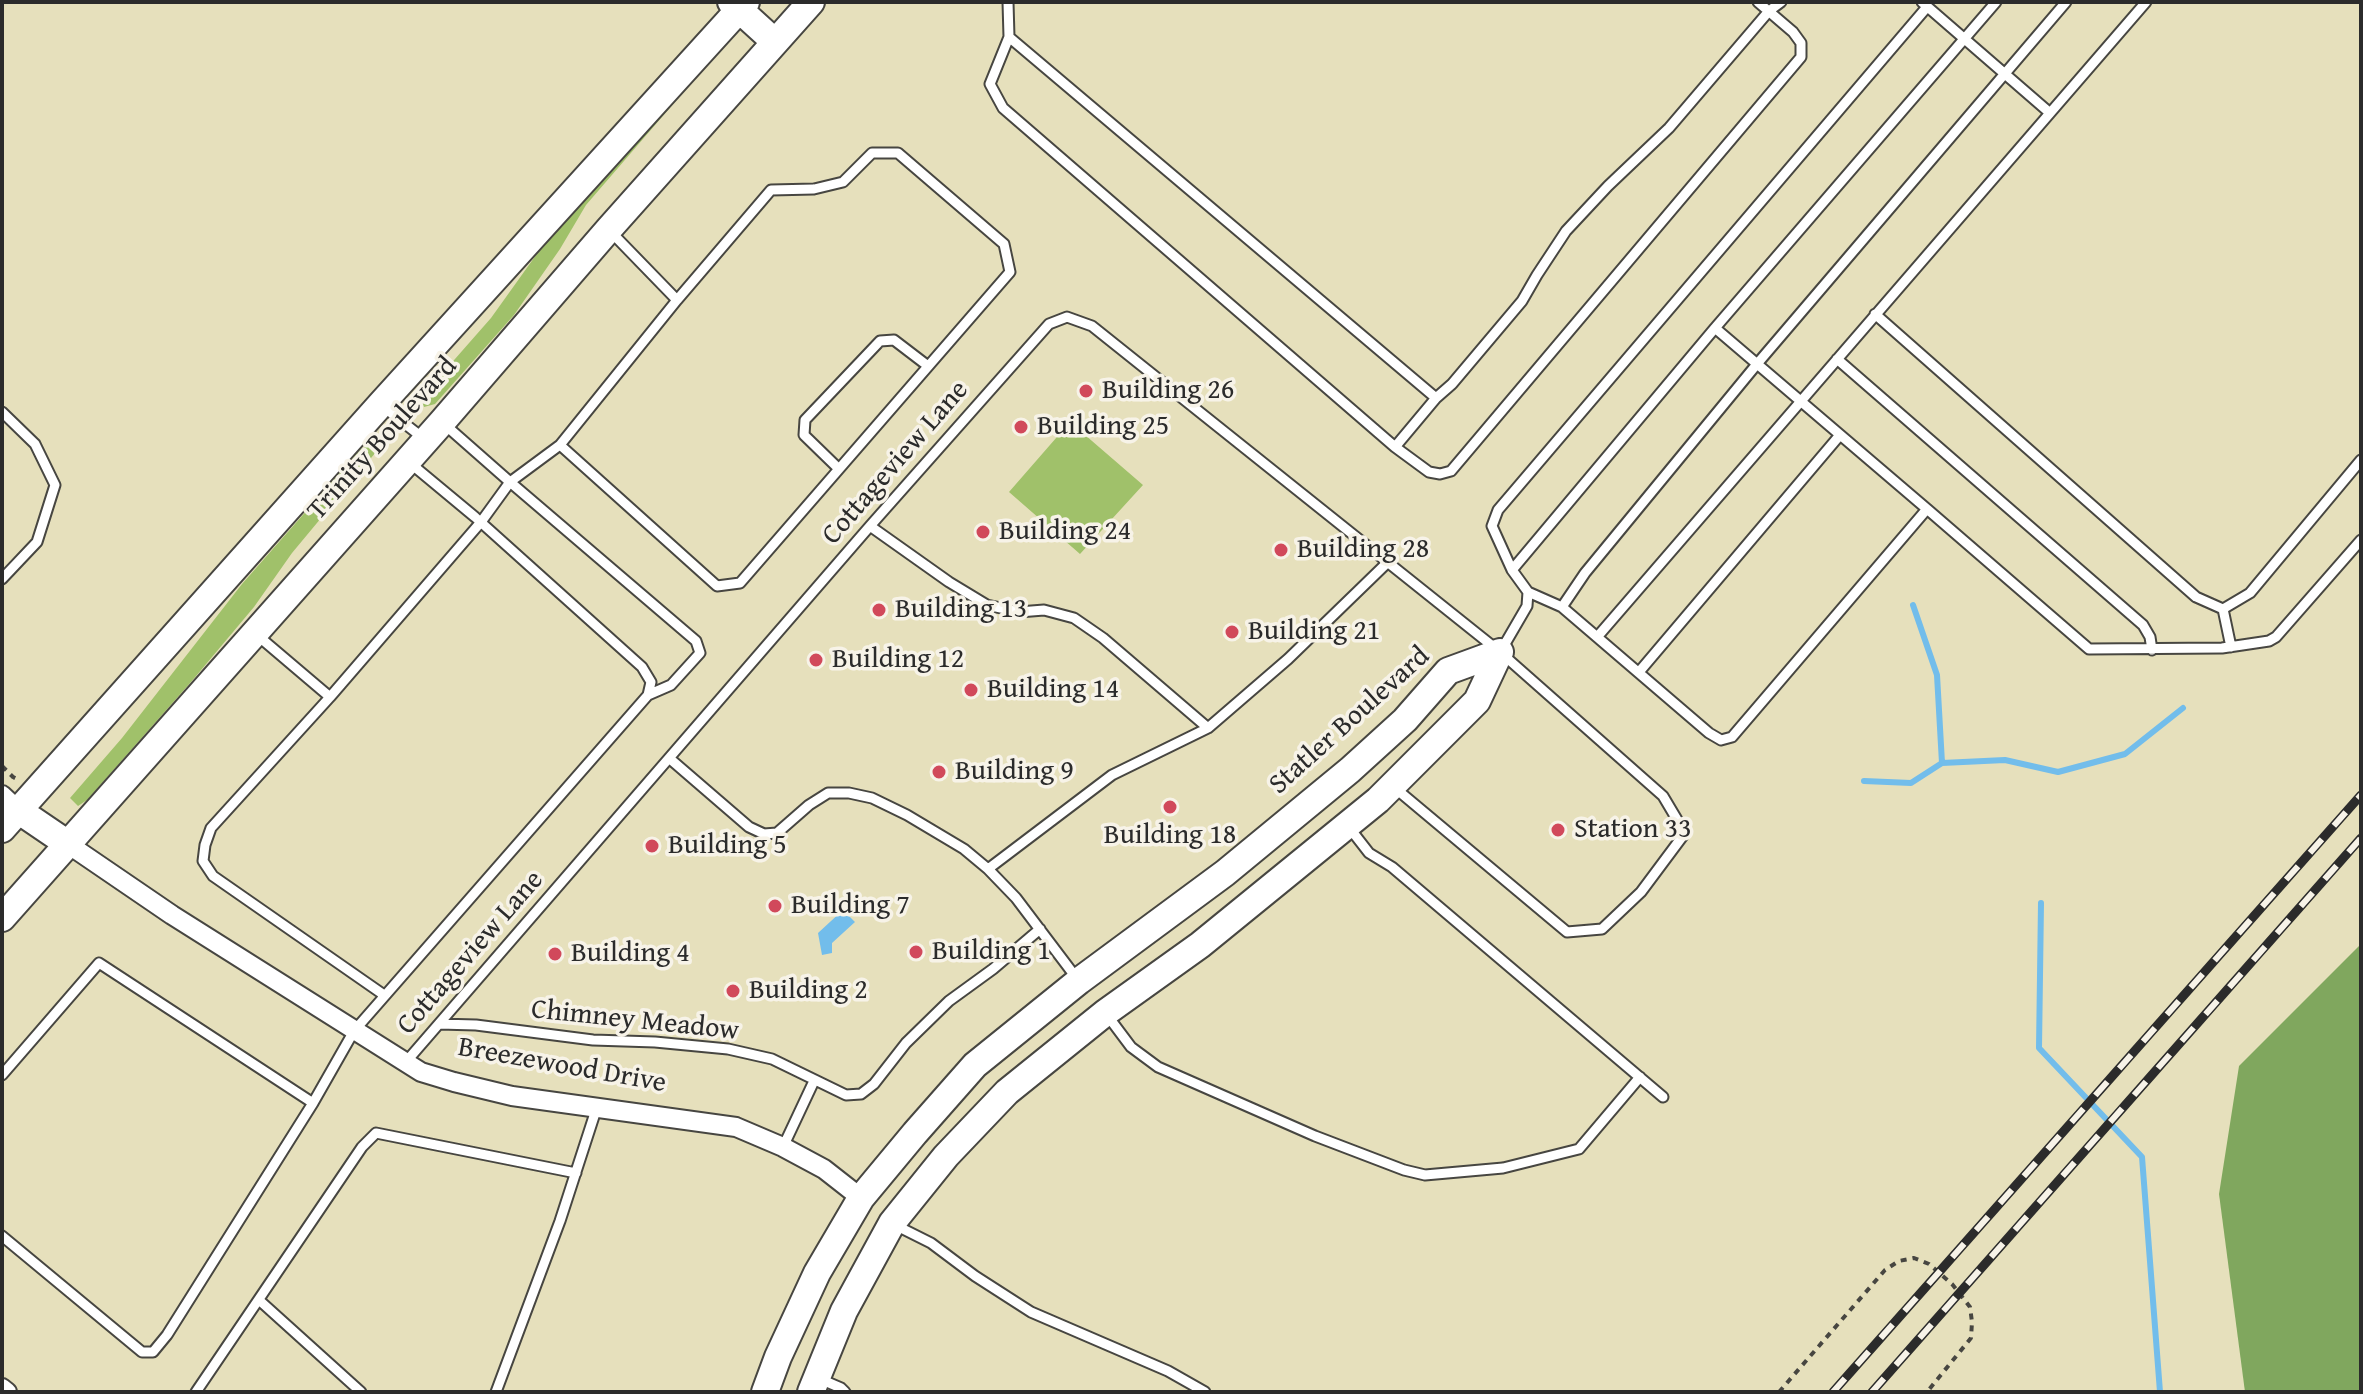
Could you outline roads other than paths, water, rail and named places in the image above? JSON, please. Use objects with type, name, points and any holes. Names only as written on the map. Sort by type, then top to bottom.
[{"type":"main road","name":"Trinity Boulevard","points":[[2,918],[811,2]]},
{"type":"main road","name":"Trinity Boulevard","points":[[7,811],[381,404],[739,5]]},
{"type":"main road","points":[[739,5],[775,42]]},
{"type":"main road","points":[[814,1385],[844,1311],[892,1223],[946,1156],[1007,1092],[1105,1013],[1200,945],[1392,786],[1477,701],[1500,652]]},
{"type":"main road","name":"Statler Boulevard","points":[[765,1392],[817,1273],[861,1198],[975,1065],[1079,981],[1225,873],[1350,770],[1405,720],[1448,671],[1500,652]]},
{"type":"main road","points":[[7,811],[68,844]]},
{"type":"main road","points":[[1079,981],[1105,1013]]},
{"type":"main road","name":"Breezewood Drive","points":[[861,1198],[892,1223]]},
{"type":"street","name":"Breezewood Drive","points":[[68,844],[172,915],[421,1072],[512,1096],[736,1127],[824,1169],[861,1198]]},
{"type":"street","points":[[2,1388],[7,1392]]},
{"type":"lane","points":[[1008,2],[1009,37],[990,84],[1003,108],[1395,447],[1429,472],[1440,474],[1451,471],[1801,57],[1801,43],[1793,32],[1758,2]]},
{"type":"lane","points":[[1395,447],[1522,301],[1566,231],[1669,128],[1769,11],[1781,2]]},
{"type":"lane","points":[[1512,570],[1715,328],[1996,2]]},
{"type":"lane","points":[[1562,607],[1585,573],[1757,364],[2066,2]]},
{"type":"lane","points":[[1598,636],[2146,2]]},
{"type":"lane","points":[[1927,509],[1732,737],[1721,740],[1562,607],[1528,592],[1512,570],[1492,526],[1498,510],[1925,5],[2050,113]]},
{"type":"lane","points":[[1009,37],[1436,398]]},
{"type":"lane","points":[[384,995],[213,876],[203,861],[211,828],[330,697],[481,522],[510,482],[560,445],[771,190],[814,189],[843,182],[872,153],[898,153],[1004,244],[1010,272],[740,583],[717,586],[560,445]]},
{"type":"lane","points":[[608,230],[677,300]]},
{"type":"lane","points":[[1875,314],[2196,597],[2223,609]]},
{"type":"lane","name":"Cottageview Lane","points":[[405,1063],[1049,324],[1067,317],[1092,326],[1500,652],[1663,796],[1685,833],[1641,892],[1602,929],[1567,932],[1392,786]]},
{"type":"lane","points":[[1715,328],[2089,649],[2152,650],[2259,644],[2276,637],[2361,540]]},
{"type":"lane","points":[[839,469],[804,435],[805,420],[880,341],[894,340],[928,366]]},
{"type":"lane","points":[[1837,359],[2143,625],[2150,637],[2152,650]]},
{"type":"lane","points":[[2,1236],[142,1352],[153,1352],[167,1335],[313,1103],[354,1031],[648,695],[671,685],[700,653],[696,641],[510,482],[434,431],[381,404]]},
{"type":"lane","points":[[2,412],[35,444],[55,485],[37,542],[2,579]]},
{"type":"lane","points":[[1639,672],[1840,435]]},
{"type":"lane","points":[[2223,609],[2250,593],[2361,460]]},
{"type":"lane","points":[[407,461],[481,522],[642,667],[651,682],[648,695]]},
{"type":"lane","points":[[870,526],[987,605],[1019,612],[1044,610],[1074,618],[1103,638],[1208,728]]},
{"type":"lane","points":[[988,869],[1112,775],[1208,728],[1288,659],[1388,562]]},
{"type":"lane","points":[[1500,652],[1527,606],[1528,592]]},
{"type":"lane","points":[[2223,609],[2231,647]]},
{"type":"lane","points":[[255,633],[330,697]]},
{"type":"lane","points":[[669,758],[739,819],[764,834],[777,833],[828,793],[872,798],[907,815],[964,849],[988,869],[1016,898],[1079,981]]},
{"type":"lane","points":[[1347,826],[1369,853],[1392,867],[1663,1097]]},
{"type":"lane","name":"Chimney Meadow","points":[[439,1024],[476,1025],[593,1040],[728,1049],[772,1059],[846,1095],[861,1094],[874,1084],[906,1043],[949,1001],[1040,929]]},
{"type":"lane","points":[[2,1075],[99,963],[313,1103]]},
{"type":"lane","points":[[1105,1013],[1131,1047],[1158,1067],[1315,1136],[1425,1175],[1503,1168],[1579,1149],[1640,1077]]},
{"type":"lane","points":[[783,1147],[814,1081]]},
{"type":"lane","points":[[496,1392],[560,1221],[597,1107]]},
{"type":"lane","points":[[196,1392],[362,1147],[376,1133],[576,1173]]},
{"type":"lane","points":[[892,1223],[931,1243],[1031,1312],[1168,1371],[1205,1392]]},
{"type":"lane","points":[[259,1300],[361,1392]]},
{"type":"lane","points":[[814,1385],[841,1388],[845,1392]]},
{"type":"water","points":[[843,910],[855,922],[832,943],[832,953],[822,955],[818,933]]},
{"type":"waterway","points":[[1913,605],[1937,675],[1942,763]]},
{"type":"waterway","points":[[1864,781],[1911,783],[1942,763],[2005,760],[2058,772],[2125,754],[2183,708]]},
{"type":"waterway","points":[[2041,903],[2039,1048],[2142,1157],[2160,1392]]},
{"type":"railway","points":[[1833,1392],[2361,795]]},
{"type":"railway","points":[[1872,1392],[2361,838]]},
{"type":"place","name":"Building 26","points":[[1086,391]]},
{"type":"place","name":"Building 25","points":[[1021,427]]},
{"type":"place","name":"Building 24","points":[[983,532]]},
{"type":"place","name":"Building 28","points":[[1281,550]]},
{"type":"place","name":"Building 13","points":[[879,610]]},
{"type":"place","name":"Building 21","points":[[1232,632]]},
{"type":"place","name":"Building 12","points":[[816,660]]},
{"type":"place","name":"Building 14","points":[[971,690]]},
{"type":"place","name":"Building 9","points":[[939,772]]},
{"type":"place","name":"Building 18","points":[[1170,807]]},
{"type":"place","name":"Station 33","points":[[1558,830]]},
{"type":"place","name":"Building 5","points":[[652,846]]},
{"type":"place","name":"Building 7","points":[[775,906]]},
{"type":"place","name":"Building 1","points":[[916,952]]},
{"type":"place","name":"Building 4","points":[[555,954]]},
{"type":"place","name":"Building 2","points":[[733,991]]}]
